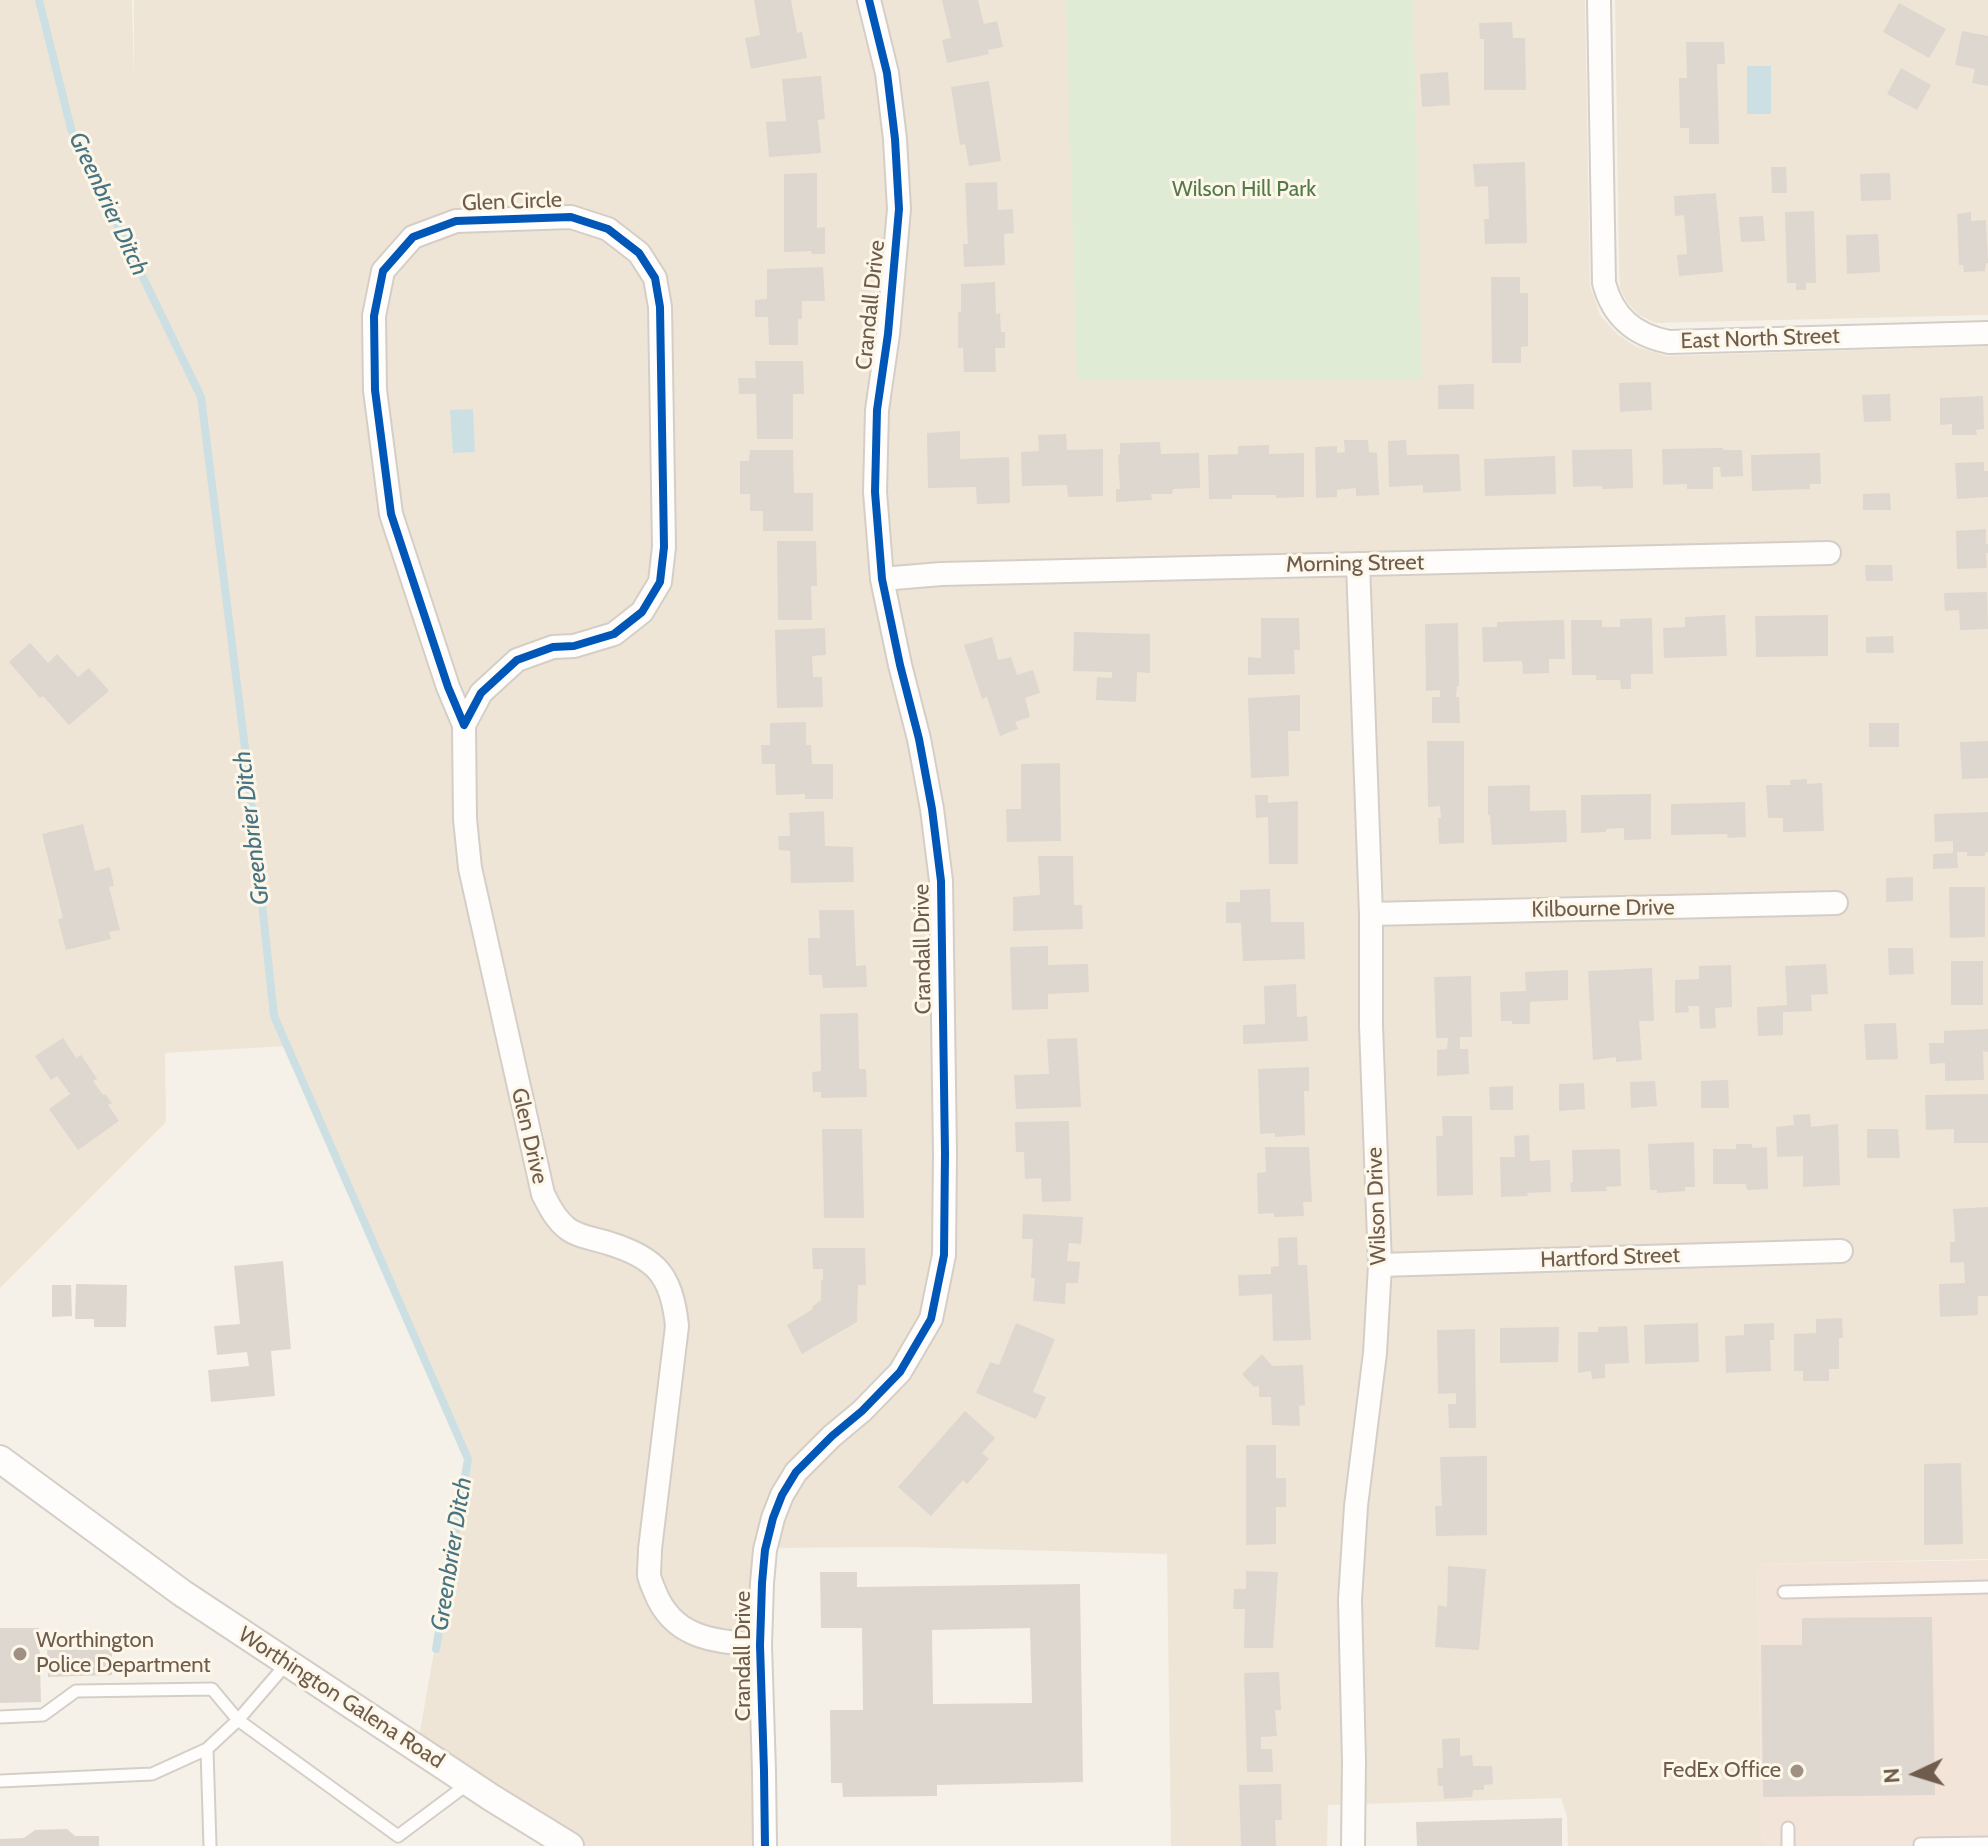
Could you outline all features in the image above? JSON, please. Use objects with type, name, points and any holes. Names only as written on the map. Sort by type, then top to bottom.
[{"type":"street","name":"Crandall Drive","points":[[765,1846],[760,1645],[765,1550],[773,1518],[796,1472],[900,1372],[931,1319],[944,1255],[941,881],[919,739],[882,579],[875,492],[877,410],[888,334],[899,209],[887,73],[869,0]]},
{"type":"street","name":"East North Street","points":[[1599,0],[1604,283],[1617,313],[1633,328],[1653,339],[1669,342],[1988,333]]},
{"type":"street","name":"Glen Circle","points":[[571,217],[608,229],[639,253],[655,278],[660,307],[664,547],[660,582],[642,612],[614,634],[574,646],[553,647],[517,660],[481,693],[464,725],[448,687],[391,514],[375,390],[374,316],[383,271],[413,237],[456,221],[571,217]]},
{"type":"street","name":"Morning Street","points":[[882,579],[941,574],[1829,553]]},
{"type":"street","name":"Wilson Drive","points":[[1353,1846],[1350,1600],[1356,1506],[1375,1353],[1380,1265],[1358,564]]},
{"type":"street","name":"Glen Drive","points":[[464,725],[465,819],[470,868],[543,1194],[568,1229],[581,1236],[638,1253],[654,1266],[668,1284],[675,1304],[677,1326],[649,1577],[669,1617],[684,1629],[720,1642],[760,1645]]},
{"type":"street","name":"Kilbourne Drive","points":[[1371,914],[1836,903]]},
{"type":"street","name":"Hartford Street","points":[[1380,1265],[1841,1251]]},
{"type":"street","name":"Worthington Galena Road","points":[[0,1459],[182,1593],[570,1846]]},
{"type":"lane","points":[[1784,1592],[1988,1587]]},
{"type":"lane","points":[[0,1781],[152,1774],[207,1749],[238,1720],[288,1662]]},
{"type":"lane","points":[[0,1717],[43,1715],[76,1691],[212,1689],[238,1720],[398,1836],[469,1783]]},
{"type":"lane","points":[[207,1749],[210,1846]]},
{"type":"lane","points":[[1788,1828],[1788,1846]]},
{"type":"lane","points":[[1920,1846],[1988,1843]]},
{"type":"shaded area","points":[[0,0],[132,0],[134,80],[134,0],[1585,0],[1590,286],[1600,315],[1617,334],[1635,346],[1666,356],[1988,346],[1988,1559],[1757,1564],[1762,1832],[1766,1846],[1568,1846],[1567,1817],[1561,1798],[1328,1805],[1327,1846],[1171,1846],[1167,1554],[906,1547],[760,1548],[765,1846],[573,1846],[417,1748],[468,1459],[287,1046],[165,1053],[166,1122],[0,1288]]},
{"type":"shaded area","points":[[1615,0],[1988,0],[1988,315],[1655,323],[1638,314],[1620,288]]},
{"type":"shaded area","points":[[1747,66],[1771,66],[1771,114],[1747,114]]},
{"type":"shaded area","points":[[473,409],[475,452],[453,453],[450,410]]},
{"type":"shaded area","points":[[1988,1560],[1988,1846],[1766,1846],[1762,1832],[1757,1564]]},
{"type":"green space","name":"Wilson Hill Park","points":[[1066,0],[1413,0],[1422,380],[1077,380]]},
{"type":"building","points":[[754,0],[791,0],[797,33],[802,32],[807,58],[751,69],[745,38],[760,35]]},
{"type":"building","points":[[942,0],[978,0],[984,24],[997,21],[1003,47],[988,50],[989,54],[947,63],[942,40],[951,38]]},
{"type":"building","points":[[1899,3],[1946,29],[1929,58],[1883,32]]},
{"type":"building","points":[[1512,22],[1513,38],[1525,38],[1526,90],[1484,90],[1484,39],[1480,39],[1479,23]]},
{"type":"building","points":[[1962,31],[1988,36],[1988,86],[1972,83],[1975,69],[1955,65]]},
{"type":"building","points":[[1686,42],[1724,42],[1725,64],[1717,64],[1719,144],[1689,144],[1689,128],[1680,128],[1679,78],[1687,78]]},
{"type":"building","points":[[1901,68],[1931,85],[1917,110],[1887,94]]},
{"type":"building","points":[[1448,72],[1450,105],[1422,107],[1420,74]]},
{"type":"building","points":[[821,76],[825,119],[818,120],[821,153],[769,157],[766,122],[786,121],[782,79]]},
{"type":"building","points":[[989,81],[1001,161],[969,166],[965,144],[960,145],[951,87]]},
{"type":"building","points":[[1525,162],[1527,243],[1485,244],[1484,219],[1489,219],[1488,186],[1475,187],[1473,164]]},
{"type":"building","points":[[1771,167],[1786,167],[1787,193],[1772,193]]},
{"type":"building","points":[[817,173],[817,228],[825,227],[825,254],[784,252],[784,174]]},
{"type":"building","points":[[1890,173],[1891,200],[1861,201],[1860,174]]},
{"type":"building","points":[[997,182],[998,210],[1013,209],[1014,233],[1004,234],[1005,265],[964,267],[963,244],[968,244],[965,183]]},
{"type":"building","points":[[1716,193],[1723,272],[1679,276],[1677,255],[1687,254],[1684,215],[1675,216],[1674,196]]},
{"type":"building","points":[[1814,211],[1816,283],[1806,283],[1806,290],[1796,290],[1796,283],[1787,283],[1785,212]]},
{"type":"building","points":[[1971,212],[1971,221],[1986,220],[1988,263],[1985,271],[1964,272],[1963,265],[1959,265],[1957,214]]},
{"type":"building","points":[[1763,216],[1765,241],[1741,242],[1739,217]]},
{"type":"building","points":[[1878,234],[1880,272],[1847,274],[1846,235]]},
{"type":"building","points":[[823,267],[825,301],[802,301],[798,345],[769,345],[768,317],[755,317],[755,300],[767,299],[767,269]]},
{"type":"building","points":[[1491,277],[1520,277],[1520,293],[1528,293],[1528,346],[1521,347],[1521,363],[1492,363]]},
{"type":"building","points":[[995,282],[996,314],[1000,313],[1005,348],[995,348],[996,372],[964,372],[963,348],[958,348],[961,284]]},
{"type":"building","points":[[755,361],[803,361],[804,394],[793,394],[793,439],[757,439],[756,394],[739,394],[738,378],[756,378]]},
{"type":"building","points":[[1651,382],[1652,410],[1620,412],[1619,383]]},
{"type":"building","points":[[1474,384],[1474,409],[1438,409],[1438,385]]},
{"type":"building","points":[[1890,394],[1891,421],[1864,422],[1862,395]]},
{"type":"building","points":[[1983,396],[1984,429],[1976,430],[1977,435],[1952,435],[1952,424],[1940,425],[1940,398]]},
{"type":"building","points":[[960,431],[960,459],[1009,457],[1010,503],[977,504],[976,487],[928,488],[927,433]]},
{"type":"building","points":[[1066,434],[1067,450],[1103,449],[1103,496],[1068,497],[1067,485],[1022,486],[1021,452],[1039,451],[1038,435]]},
{"type":"building","points":[[1344,440],[1368,440],[1369,452],[1377,453],[1379,495],[1356,496],[1356,488],[1337,490],[1337,497],[1316,498],[1315,447],[1337,446],[1337,453],[1345,452]]},
{"type":"building","points":[[1406,440],[1407,455],[1459,454],[1461,491],[1423,493],[1423,485],[1389,487],[1388,441]]},
{"type":"building","points":[[1160,442],[1161,454],[1199,453],[1200,488],[1173,489],[1172,494],[1151,494],[1152,500],[1116,502],[1116,489],[1120,489],[1120,443]]},
{"type":"building","points":[[1269,445],[1269,454],[1304,453],[1304,497],[1232,495],[1232,499],[1209,499],[1208,455],[1238,454],[1238,446]]},
{"type":"building","points":[[1632,449],[1633,488],[1573,487],[1572,450]]},
{"type":"building","points":[[1662,449],[1742,450],[1743,476],[1721,477],[1720,467],[1713,467],[1713,489],[1687,489],[1687,484],[1663,485]]},
{"type":"building","points":[[750,450],[793,450],[794,493],[813,493],[813,531],[763,531],[763,511],[750,511],[750,494],[740,494],[740,461],[749,461]]},
{"type":"building","points":[[1820,453],[1821,484],[1810,484],[1810,489],[1752,491],[1751,455]]},
{"type":"building","points":[[1555,456],[1556,494],[1485,496],[1484,459]]},
{"type":"building","points":[[1984,462],[1984,471],[1988,471],[1988,497],[1957,499],[1955,463]]},
{"type":"building","points":[[1890,493],[1891,510],[1863,510],[1863,494]]},
{"type":"building","points":[[1986,529],[1987,568],[1957,569],[1956,531]]},
{"type":"building","points":[[777,541],[816,541],[817,586],[811,586],[812,620],[778,620]]},
{"type":"building","points":[[1865,565],[1892,565],[1893,581],[1866,581]]},
{"type":"building","points":[[1987,592],[1988,629],[1960,630],[1959,610],[1945,611],[1944,593]]},
{"type":"building","points":[[1725,615],[1727,656],[1664,658],[1663,628],[1685,627],[1685,617]]},
{"type":"building","points":[[1828,615],[1828,656],[1756,657],[1755,616]]},
{"type":"building","points":[[1261,618],[1299,618],[1300,650],[1294,650],[1295,674],[1248,675],[1248,657],[1261,658]]},
{"type":"building","points":[[1652,618],[1653,674],[1631,674],[1631,689],[1621,689],[1620,680],[1596,680],[1596,675],[1572,675],[1571,620],[1602,620],[1602,627],[1620,627],[1620,619]]},
{"type":"building","points":[[1564,620],[1565,659],[1549,659],[1549,673],[1523,674],[1522,661],[1483,662],[1482,627],[1497,627],[1497,622]]},
{"type":"building","points":[[1458,623],[1459,686],[1456,697],[1459,697],[1460,723],[1432,723],[1432,697],[1440,697],[1440,690],[1426,691],[1425,624]]},
{"type":"building","points":[[825,628],[826,655],[812,656],[813,677],[822,677],[823,707],[777,708],[775,630]]},
{"type":"building","points":[[1074,632],[1150,634],[1150,673],[1137,672],[1136,702],[1096,700],[1097,677],[1112,678],[1112,672],[1073,671]]},
{"type":"building","points":[[1893,636],[1894,653],[1866,653],[1866,637]]},
{"type":"building","points":[[992,637],[998,660],[1011,657],[1017,675],[1033,670],[1040,693],[1025,698],[1030,717],[1015,722],[1018,729],[1000,736],[987,697],[982,699],[964,645]]},
{"type":"building","points":[[30,643],[48,663],[57,654],[78,677],[89,668],[109,691],[69,725],[9,662]]},
{"type":"building","points":[[1300,695],[1300,731],[1288,731],[1289,776],[1251,778],[1248,698]]},
{"type":"building","points":[[806,722],[806,745],[811,745],[812,764],[833,764],[833,799],[805,799],[805,794],[776,795],[775,764],[762,764],[761,745],[770,745],[770,723]]},
{"type":"building","points":[[1869,723],[1899,723],[1899,747],[1869,747]]},
{"type":"building","points":[[1427,741],[1464,741],[1464,843],[1439,844],[1440,806],[1428,807]]},
{"type":"building","points":[[1988,741],[1988,778],[1962,779],[1960,742]]},
{"type":"building","points":[[1060,763],[1061,841],[1007,842],[1006,809],[1021,809],[1021,764]]},
{"type":"building","points":[[1807,779],[1807,784],[1822,783],[1824,831],[1783,832],[1783,818],[1768,818],[1766,785],[1791,785],[1790,780]]},
{"type":"building","points":[[1530,785],[1530,811],[1566,810],[1567,842],[1492,845],[1488,786]]},
{"type":"building","points":[[1651,794],[1651,839],[1624,840],[1624,828],[1581,833],[1581,795]]},
{"type":"building","points":[[1255,795],[1268,795],[1268,803],[1298,801],[1298,864],[1269,864],[1268,817],[1256,818]]},
{"type":"building","points":[[1745,802],[1746,837],[1728,838],[1727,834],[1671,835],[1671,804]]},
{"type":"building","points":[[824,811],[825,846],[853,847],[854,882],[791,883],[790,851],[779,850],[778,836],[790,836],[789,813]]},
{"type":"building","points":[[1988,812],[1988,852],[1985,856],[1967,856],[1967,852],[1957,852],[1958,868],[1933,869],[1933,854],[1953,853],[1953,841],[1935,842],[1934,814]]},
{"type":"building","points":[[83,824],[95,871],[110,867],[114,886],[109,887],[120,930],[109,932],[111,939],[66,950],[58,919],[63,918],[42,834]]},
{"type":"building","points":[[1038,856],[1073,856],[1074,905],[1082,905],[1083,929],[1013,931],[1013,897],[1040,895]]},
{"type":"building","points":[[1913,877],[1913,901],[1886,902],[1886,878]]},
{"type":"building","points":[[1949,887],[1985,887],[1985,937],[1950,938]]},
{"type":"building","points":[[1270,889],[1271,922],[1304,922],[1305,959],[1243,961],[1241,923],[1226,923],[1226,902],[1240,902],[1240,890]]},
{"type":"building","points":[[819,910],[854,910],[856,966],[866,965],[867,987],[823,988],[822,975],[809,975],[808,938],[820,938]]},
{"type":"building","points":[[1048,946],[1048,965],[1088,964],[1089,992],[1048,994],[1048,1009],[1012,1010],[1010,947]]},
{"type":"building","points":[[1888,948],[1913,948],[1914,974],[1889,975]]},
{"type":"building","points":[[1951,961],[1983,961],[1983,1005],[1951,1005]]},
{"type":"building","points":[[1826,964],[1828,994],[1811,995],[1812,1011],[1783,1012],[1783,1035],[1758,1036],[1757,1007],[1787,1005],[1785,966]]},
{"type":"building","points":[[1731,965],[1732,1007],[1715,1008],[1716,1028],[1700,1029],[1699,1006],[1688,1006],[1689,1012],[1675,1013],[1675,980],[1699,979],[1699,966]]},
{"type":"building","points":[[1652,968],[1654,1021],[1639,1021],[1642,1060],[1616,1062],[1616,1057],[1593,1060],[1588,971]]},
{"type":"building","points":[[1568,970],[1568,1000],[1530,1002],[1530,1024],[1501,1021],[1500,992],[1526,991],[1525,972]]},
{"type":"building","points":[[1471,976],[1472,1037],[1460,1037],[1460,1049],[1468,1049],[1469,1074],[1437,1076],[1437,1050],[1447,1049],[1448,1038],[1436,1038],[1434,977]]},
{"type":"building","points":[[1296,984],[1297,1017],[1307,1016],[1308,1041],[1243,1044],[1243,1025],[1265,1024],[1264,986]]},
{"type":"building","points":[[858,1013],[859,1069],[866,1069],[867,1097],[821,1098],[821,1092],[813,1092],[812,1072],[821,1071],[820,1014]]},
{"type":"building","points":[[1896,1023],[1898,1059],[1866,1060],[1864,1024]]},
{"type":"building","points":[[1988,1029],[1988,1052],[1983,1051],[1984,1080],[1945,1081],[1945,1063],[1930,1064],[1929,1043],[1944,1043],[1944,1031]]},
{"type":"building","points":[[63,1038],[76,1058],[81,1055],[97,1079],[93,1081],[112,1103],[108,1105],[119,1121],[78,1150],[49,1109],[70,1094],[57,1076],[51,1080],[35,1056]]},
{"type":"building","points":[[1077,1038],[1081,1107],[1016,1109],[1014,1075],[1049,1074],[1047,1039]]},
{"type":"building","points":[[1309,1067],[1309,1091],[1304,1091],[1305,1135],[1275,1137],[1275,1133],[1260,1134],[1258,1069]]},
{"type":"building","points":[[1728,1080],[1729,1108],[1701,1108],[1701,1081]]},
{"type":"building","points":[[1655,1081],[1657,1106],[1631,1108],[1630,1082]]},
{"type":"building","points":[[1584,1083],[1585,1109],[1559,1111],[1559,1084]]},
{"type":"building","points":[[1513,1086],[1513,1110],[1490,1110],[1489,1087]]},
{"type":"building","points":[[1988,1094],[1988,1143],[1954,1143],[1954,1129],[1926,1130],[1925,1095]]},
{"type":"building","points":[[1810,1114],[1811,1127],[1838,1124],[1840,1185],[1803,1187],[1803,1156],[1777,1157],[1776,1127],[1794,1125],[1793,1115]]},
{"type":"building","points":[[1442,1116],[1472,1116],[1473,1195],[1437,1196],[1436,1136],[1443,1136]]},
{"type":"building","points":[[1069,1121],[1071,1201],[1042,1202],[1041,1178],[1025,1179],[1024,1152],[1016,1152],[1015,1122]]},
{"type":"building","points":[[822,1129],[862,1129],[864,1218],[824,1218]]},
{"type":"building","points":[[1867,1129],[1898,1129],[1900,1158],[1867,1158]]},
{"type":"building","points":[[1529,1135],[1530,1161],[1550,1160],[1551,1192],[1501,1197],[1500,1157],[1515,1157],[1514,1136]]},
{"type":"building","points":[[1694,1142],[1695,1187],[1657,1193],[1657,1190],[1650,1190],[1648,1144]]},
{"type":"building","points":[[1736,1144],[1752,1144],[1752,1148],[1767,1147],[1768,1189],[1747,1190],[1746,1184],[1713,1184],[1713,1149],[1736,1149]]},
{"type":"building","points":[[1265,1147],[1309,1147],[1312,1202],[1303,1202],[1304,1216],[1258,1214],[1257,1173],[1266,1172]]},
{"type":"building","points":[[1620,1149],[1621,1186],[1606,1187],[1607,1191],[1571,1192],[1572,1150]]},
{"type":"building","points":[[1988,1207],[1988,1296],[1978,1296],[1978,1315],[1940,1317],[1939,1284],[1965,1283],[1964,1262],[1950,1263],[1950,1242],[1955,1242],[1953,1209]]},
{"type":"building","points":[[1023,1214],[1083,1217],[1081,1244],[1069,1243],[1067,1261],[1080,1262],[1078,1283],[1066,1283],[1065,1304],[1033,1301],[1033,1239],[1022,1239]]},
{"type":"building","points":[[1297,1237],[1298,1265],[1307,1265],[1311,1340],[1273,1341],[1272,1294],[1239,1296],[1238,1275],[1271,1274],[1271,1267],[1279,1266],[1278,1238]]},
{"type":"building","points":[[812,1248],[865,1248],[866,1285],[858,1285],[857,1322],[802,1354],[787,1325],[813,1309],[821,1300],[823,1269],[813,1269]]},
{"type":"building","points":[[283,1261],[291,1349],[271,1351],[275,1396],[211,1402],[208,1370],[249,1366],[247,1352],[217,1355],[214,1326],[240,1324],[234,1266]]},
{"type":"building","points":[[76,1284],[127,1285],[126,1327],[94,1327],[94,1319],[75,1319]]},
{"type":"building","points":[[52,1285],[71,1285],[72,1316],[52,1317]]},
{"type":"building","points":[[1842,1318],[1839,1369],[1829,1369],[1829,1381],[1803,1381],[1803,1371],[1794,1371],[1794,1334],[1816,1333],[1816,1319]]},
{"type":"building","points":[[1016,1323],[1055,1339],[1033,1392],[1046,1397],[1036,1419],[976,1393],[990,1362],[999,1365]]},
{"type":"building","points":[[1698,1323],[1699,1362],[1645,1364],[1644,1325]]},
{"type":"building","points":[[1774,1323],[1774,1340],[1770,1340],[1771,1371],[1726,1373],[1725,1336],[1744,1335],[1744,1324]]},
{"type":"building","points":[[1627,1326],[1629,1363],[1605,1364],[1605,1378],[1592,1379],[1591,1371],[1578,1373],[1578,1332],[1598,1332],[1598,1327]]},
{"type":"building","points":[[1559,1327],[1558,1362],[1500,1363],[1500,1328]]},
{"type":"building","points":[[1475,1329],[1476,1428],[1449,1428],[1448,1404],[1456,1404],[1456,1393],[1438,1394],[1437,1330]]},
{"type":"building","points":[[1262,1354],[1272,1366],[1303,1365],[1305,1405],[1299,1406],[1300,1426],[1272,1425],[1271,1397],[1259,1397],[1259,1386],[1254,1387],[1242,1374]]},
{"type":"building","points":[[965,1411],[995,1438],[982,1453],[989,1459],[967,1484],[963,1480],[931,1516],[898,1487]]},
{"type":"building","points":[[1246,1445],[1276,1445],[1276,1478],[1286,1478],[1286,1507],[1276,1507],[1276,1544],[1246,1545]]},
{"type":"building","points":[[1487,1456],[1487,1535],[1436,1536],[1435,1506],[1442,1506],[1440,1457]]},
{"type":"building","points":[[1961,1463],[1963,1544],[1924,1545],[1924,1464]]},
{"type":"building","points":[[1448,1566],[1486,1569],[1479,1650],[1435,1647],[1438,1605],[1447,1607]]},
{"type":"building","points":[[1246,1571],[1278,1572],[1273,1648],[1244,1648],[1245,1609],[1233,1609],[1234,1589],[1246,1589]]},
{"type":"building","points":[[820,1572],[857,1572],[857,1587],[1080,1584],[1083,1782],[937,1785],[937,1796],[843,1797],[842,1783],[831,1783],[830,1710],[863,1710],[862,1628],[821,1628]],"holes":[[[1030,1628],[1032,1703],[933,1704],[932,1630]]]},
{"type":"building","points":[[1932,1617],[1935,1795],[1763,1797],[1761,1645],[1802,1645],[1802,1618]]},
{"type":"building","name":"Worthington Police Department","points":[[0,1628],[39,1628],[41,1702],[0,1703]]},
{"type":"building","points":[[112,1649],[112,1675],[48,1677],[47,1650]]},
{"type":"building","points":[[1279,1672],[1281,1710],[1275,1710],[1277,1736],[1261,1737],[1261,1749],[1272,1749],[1273,1772],[1247,1772],[1244,1673]]},
{"type":"building","points":[[1460,1738],[1460,1756],[1472,1755],[1473,1766],[1492,1766],[1493,1784],[1484,1785],[1484,1790],[1473,1790],[1472,1797],[1444,1799],[1443,1786],[1438,1786],[1437,1768],[1443,1768],[1442,1739]]},
{"type":"building","points":[[1281,1784],[1282,1820],[1275,1820],[1276,1846],[1241,1846],[1239,1785]]},
{"type":"building","points":[[1562,1818],[1562,1846],[1417,1846],[1416,1822]]},
{"type":"building","points":[[67,1829],[75,1836],[99,1836],[99,1846],[0,1846],[0,1839],[24,1838],[35,1830]]},
{"type":"waterway","name":"Greenbrier Ditch","points":[[39,0],[71,129],[201,397],[248,772],[274,1016],[468,1459],[436,1649]]},
{"type":"cycle path","points":[[765,1846],[760,1645],[765,1550],[773,1518],[796,1472],[900,1372],[931,1319],[944,1255],[941,881],[919,739],[882,579],[875,492],[877,410],[888,334],[899,209],[887,73],[869,0]]},
{"type":"cycle path","points":[[571,217],[608,229],[639,253],[655,278],[660,307],[664,547],[660,582],[642,612],[614,634],[574,646],[553,647],[517,660],[481,693],[464,725],[448,687],[391,514],[375,390],[374,316],[383,271],[413,237],[456,221],[571,217]]},
{"type":"place","name":"Worthington Police Department","points":[[20,1654]]},
{"type":"place","name":"FedEx Office","points":[[1797,1771]]}]
